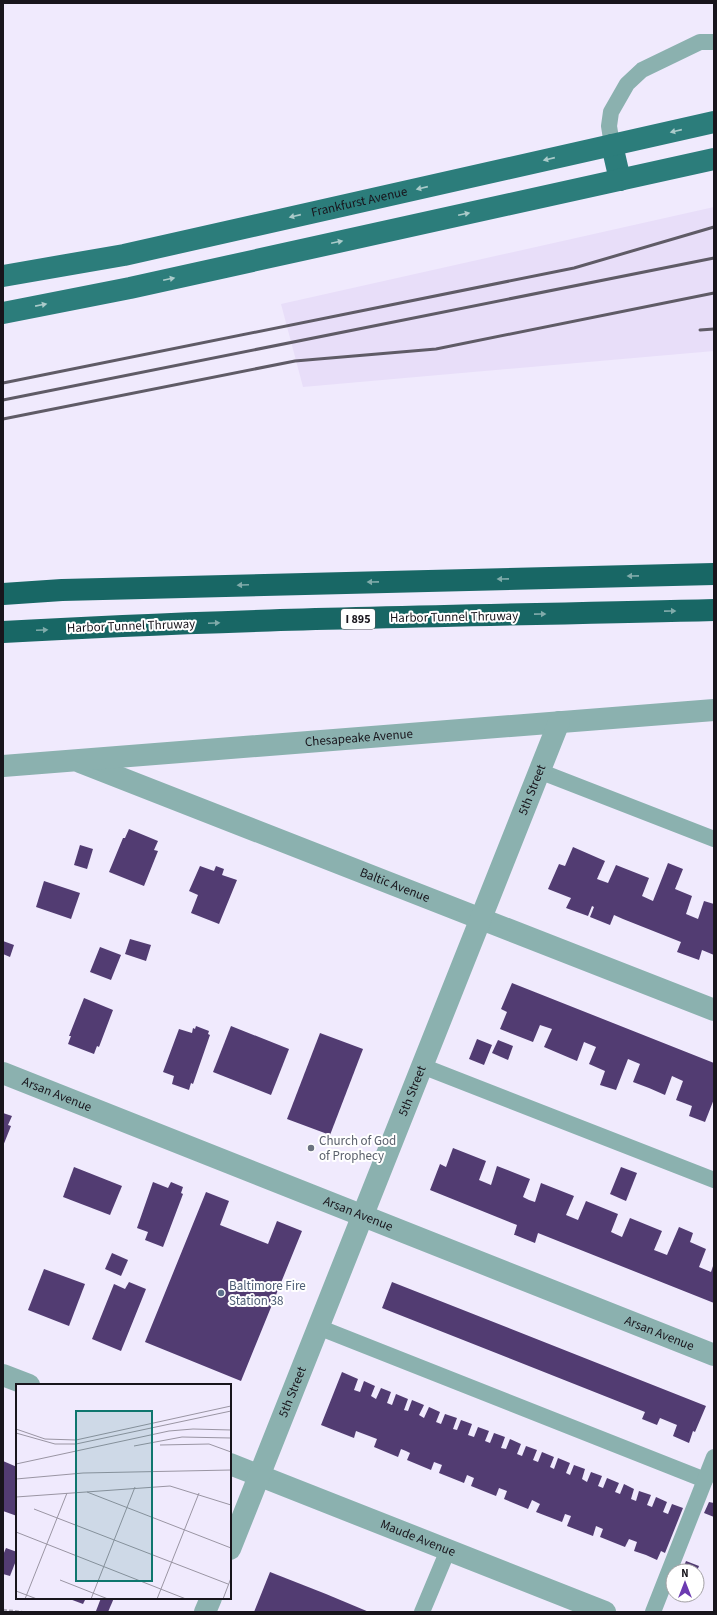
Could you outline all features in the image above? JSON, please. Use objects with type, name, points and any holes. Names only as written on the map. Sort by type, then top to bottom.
[{"type":"highway","points":[[3,594],[62,590],[714,574]]},
{"type":"highway","name":"Harbor Tunnel Thruway","points":[[3,632],[304,620],[714,610]]},
{"type":"main road","name":"Frankfurst Avenue","points":[[3,276],[124,255],[714,122]]},
{"type":"main road","points":[[612,145],[620,180]]},
{"type":"main road","points":[[3,313],[130,288],[714,159]]},
{"type":"street","name":"Chesapeake Avenue","points":[[3,766],[714,710]]},
{"type":"street","name":"5th Street","points":[[231,1546],[559,722]]},
{"type":"street","name":"Baltic Avenue","points":[[75,760],[714,1010]]},
{"type":"street","name":"Arsan Avenue","points":[[3,1073],[714,1355]]},
{"type":"street","points":[[3,1375],[26,1384]]},
{"type":"street","name":"Maude Avenue","points":[[231,1464],[605,1612]]},
{"type":"street","points":[[205,1612],[211,1599]]},
{"type":"lane","points":[[612,145],[609,126],[611,112],[627,84],[642,70],[700,42],[714,42]]},
{"type":"lane","points":[[539,771],[714,839]]},
{"type":"lane","points":[[422,1066],[714,1180]]},
{"type":"lane","points":[[318,1327],[705,1480]]},
{"type":"lane","points":[[653,1612],[714,1457]]},
{"type":"lane","points":[[422,1612],[448,1550]]},
{"type":"path","points":[[3,1610],[22,1612]]},
{"type":"shaded area","points":[[714,207],[714,351],[303,387],[281,304]]},
{"type":"building","points":[[129,829],[158,841],[154,850],[158,851],[144,886],[109,872],[123,838],[125,838]]},
{"type":"building","points":[[80,845],[93,849],[87,869],[74,865]]},
{"type":"building","points":[[573,847],[605,861],[597,879],[608,883],[616,865],[649,878],[642,896],[653,901],[668,863],[683,869],[675,889],[692,896],[686,914],[698,919],[704,901],[714,904],[714,955],[702,950],[699,960],[677,952],[681,942],[614,915],[610,925],[590,917],[594,907],[592,906],[588,916],[566,908],[571,898],[548,889],[559,864],[565,866]]},
{"type":"building","points":[[200,866],[214,871],[216,866],[224,869],[222,875],[237,880],[219,924],[191,913],[198,895],[189,891]]},
{"type":"building","points":[[44,881],[80,893],[71,919],[36,907]]},
{"type":"building","points":[[130,939],[151,945],[146,961],[125,954]]},
{"type":"building","points":[[3,941],[14,945],[10,957],[3,954]]},
{"type":"building","points":[[100,947],[121,955],[111,980],[90,972]]},
{"type":"building","points":[[512,983],[714,1063],[714,1099],[705,1122],[689,1116],[692,1106],[676,1100],[683,1081],[672,1076],[665,1095],[633,1082],[640,1064],[628,1059],[616,1090],[600,1085],[605,1071],[589,1064],[596,1047],[584,1042],[577,1061],[544,1047],[552,1029],[540,1025],[533,1042],[500,1029],[507,1012],[501,1009]]},
{"type":"building","points":[[84,998],[113,1010],[99,1047],[97,1046],[94,1054],[68,1044],[71,1036],[69,1036]]},
{"type":"building","points":[[196,1026],[209,1031],[208,1034],[210,1035],[193,1084],[191,1083],[189,1090],[172,1084],[174,1076],[163,1072],[179,1029],[192,1033],[193,1028],[195,1029]]},
{"type":"building","points":[[231,1026],[289,1049],[271,1095],[213,1072]]},
{"type":"building","points":[[320,1033],[363,1049],[330,1135],[287,1119]]},
{"type":"building","points":[[477,1039],[492,1045],[484,1065],[469,1059]]},
{"type":"building","points":[[498,1040],[513,1046],[508,1060],[492,1053]]},
{"type":"building","points":[[3,1113],[12,1116],[8,1125],[11,1126],[3,1146]]},
{"type":"building","points":[[453,1148],[486,1161],[479,1180],[491,1185],[497,1166],[530,1179],[523,1197],[529,1200],[535,1202],[541,1183],[574,1196],[566,1215],[578,1220],[586,1201],[618,1214],[611,1232],[622,1237],[630,1218],[662,1231],[654,1250],[667,1255],[679,1227],[693,1233],[690,1242],[706,1249],[699,1267],[711,1272],[714,1263],[714,1303],[538,1233],[535,1243],[514,1235],[517,1225],[430,1190],[440,1164],[446,1167]]},
{"type":"building","points":[[74,1167],[122,1186],[110,1215],[63,1197]]},
{"type":"building","points":[[621,1167],[637,1173],[626,1201],[610,1194]]},
{"type":"building","points":[[153,1182],[168,1188],[171,1182],[183,1187],[181,1193],[183,1194],[163,1247],[145,1240],[148,1232],[137,1228]]},
{"type":"building","name":"Baltimore Fire Station 38","points":[[206,1192],[229,1201],[220,1225],[268,1244],[277,1221],[302,1231],[241,1381],[145,1342]]},
{"type":"building","points":[[112,1253],[128,1260],[121,1276],[105,1269]]},
{"type":"building","points":[[44,1269],[85,1284],[69,1326],[28,1310]]},
{"type":"building","points":[[129,1282],[146,1289],[121,1351],[92,1339],[114,1284],[125,1289]]},
{"type":"building","points":[[392,1282],[706,1406],[695,1432],[693,1431],[689,1443],[673,1436],[677,1425],[660,1418],[657,1425],[642,1419],[645,1412],[382,1308]]},
{"type":"building","points":[[342,1372],[358,1379],[354,1390],[360,1392],[364,1381],[375,1386],[371,1396],[376,1399],[381,1388],[391,1392],[387,1403],[392,1405],[396,1394],[408,1399],[404,1410],[408,1411],[412,1400],[424,1405],[419,1415],[424,1418],[429,1407],[440,1412],[436,1422],[441,1424],[445,1414],[457,1418],[453,1429],[457,1430],[461,1420],[472,1424],[468,1435],[474,1437],[478,1427],[489,1431],[485,1441],[490,1443],[494,1433],[505,1437],[501,1448],[506,1449],[510,1439],[521,1444],[517,1454],[522,1456],[526,1446],[537,1450],[533,1460],[538,1462],[542,1452],[554,1457],[550,1467],[554,1469],[558,1458],[570,1463],[566,1473],[570,1475],[574,1465],[585,1469],[582,1479],[587,1482],[591,1472],[602,1476],[598,1486],[603,1488],[607,1478],[619,1483],[615,1492],[620,1494],[624,1484],[634,1489],[631,1499],[636,1501],[639,1491],[651,1495],[647,1505],[652,1507],[656,1497],[667,1502],[663,1512],[668,1514],[672,1504],[683,1508],[665,1553],[661,1551],[657,1560],[634,1551],[637,1542],[629,1539],[625,1547],[600,1537],[603,1529],[596,1526],[593,1536],[567,1526],[571,1516],[565,1514],[562,1522],[536,1512],[540,1504],[532,1500],[528,1509],[504,1499],[507,1491],[499,1488],[496,1496],[471,1486],[474,1478],[467,1475],[464,1483],[439,1473],[442,1465],[434,1462],[431,1470],[407,1460],[410,1453],[406,1451],[401,1449],[398,1457],[374,1447],[377,1439],[356,1431],[354,1438],[321,1425]]},
{"type":"building","points":[[3,1461],[16,1467],[16,1516],[3,1511]]},
{"type":"building","points":[[709,1502],[714,1503],[714,1517],[704,1513]]},
{"type":"building","points":[[6,1548],[16,1552],[16,1561],[10,1576],[3,1574],[3,1555]]},
{"type":"building","points":[[270,1572],[326,1594],[369,1612],[254,1612]]},
{"type":"building","points":[[70,1599],[86,1599],[83,1604]]},
{"type":"building","points":[[101,1599],[114,1599],[108,1612],[96,1611]]},
{"type":"railway","points":[[3,383],[574,268],[714,227]]},
{"type":"railway","points":[[3,400],[714,258]]},
{"type":"railway","points":[[3,419],[295,361],[436,349],[714,293]]},
{"type":"railway","points":[[700,330],[714,329]]},
{"type":"place","name":"Church of God of Prophecy","points":[[311,1148]]},
{"type":"place","name":"Baltimore Fire Station 38","points":[[221,1293]]}]
